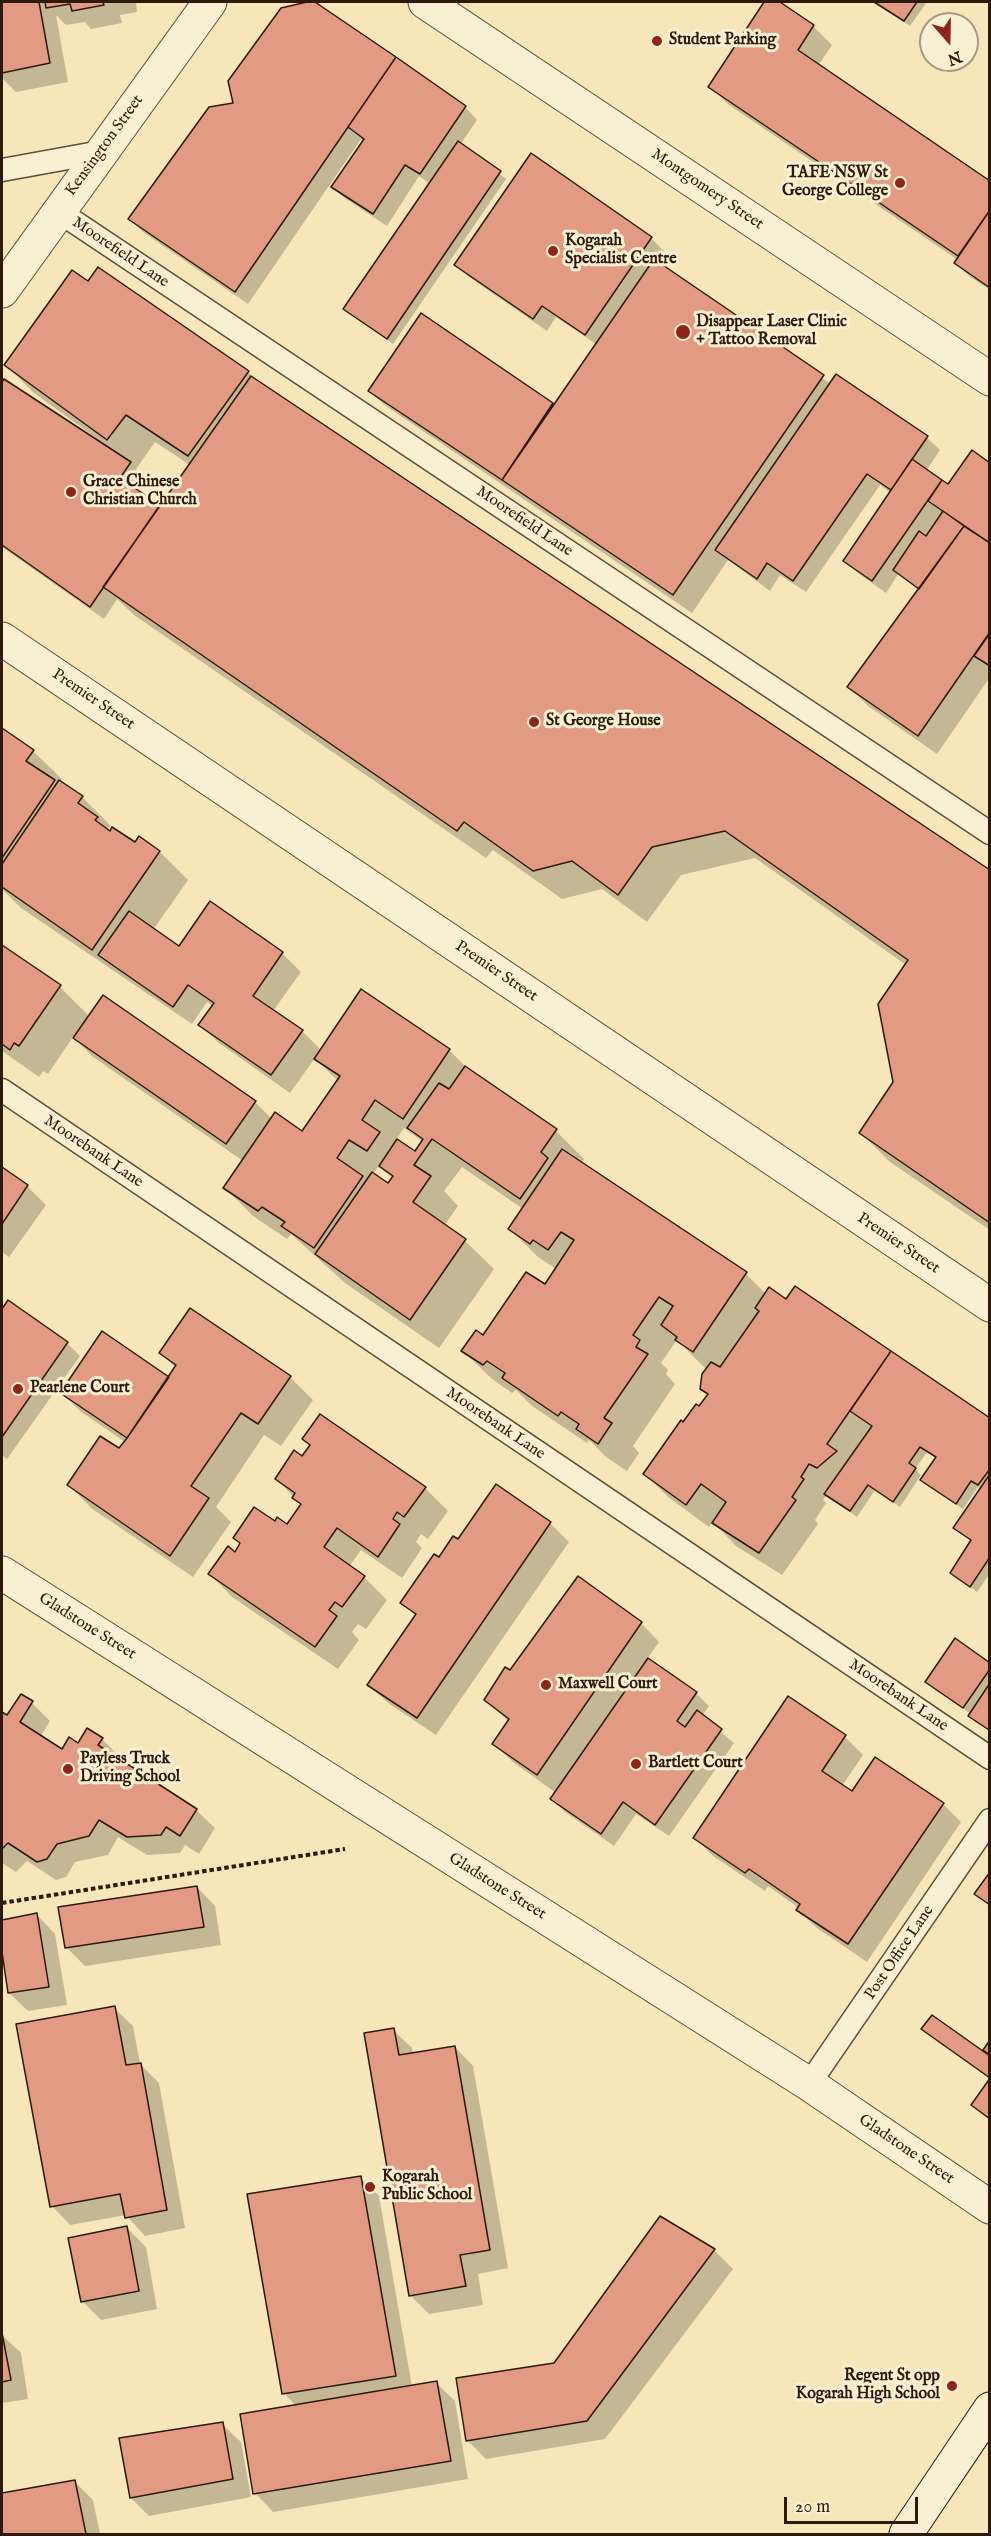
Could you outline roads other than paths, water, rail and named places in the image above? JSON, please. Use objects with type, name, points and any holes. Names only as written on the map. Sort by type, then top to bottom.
[{"type":"street","name":"Kensington Street","points":[[2,291],[210,2]]},
{"type":"street","name":"Montgomery Street","points":[[425,2],[990,379]]},
{"type":"street","name":"Premier Street","points":[[2,639],[990,1305]]},
{"type":"street","name":"Gladstone Street","points":[[2,1573],[809,2084],[990,2207]]},
{"type":"street","points":[[906,2535],[990,2409]]},
{"type":"lane","points":[[2,170],[101,152]]},
{"type":"lane","name":"Moorefield Lane","points":[[58,212],[990,833]]},
{"type":"lane","name":"Moorebank Lane","points":[[2,1090],[990,1758]]},
{"type":"lane","name":"Post Office Lane","points":[[809,2084],[990,1820]]},
{"type":"place","name":"Student Parking","points":[[657,41]]},
{"type":"place","name":"TAFE NSW St George College","points":[[900,183]]},
{"type":"place","name":"Kogarah Specialist Centre","points":[[553,251]]},
{"type":"place","name":"Disappear Laser Clinic + Tattoo Removal","points":[[683,332]]},
{"type":"place","name":"Grace Chinese Christian Church","points":[[71,492]]},
{"type":"place","name":"St George House","points":[[534,722]]},
{"type":"place","name":"Pearlene Court","points":[[18,1389]]},
{"type":"place","name":"Maxwell Court","points":[[546,1685]]},
{"type":"place","name":"Bartlett Court","points":[[636,1764]]},
{"type":"place","name":"Payless Truck Driving School","points":[[68,1769]]},
{"type":"place","name":"Kogarah Public School","points":[[370,2187]]},
{"type":"place","name":"Regent St opp Kogarah High School","points":[[952,2386]]}]
